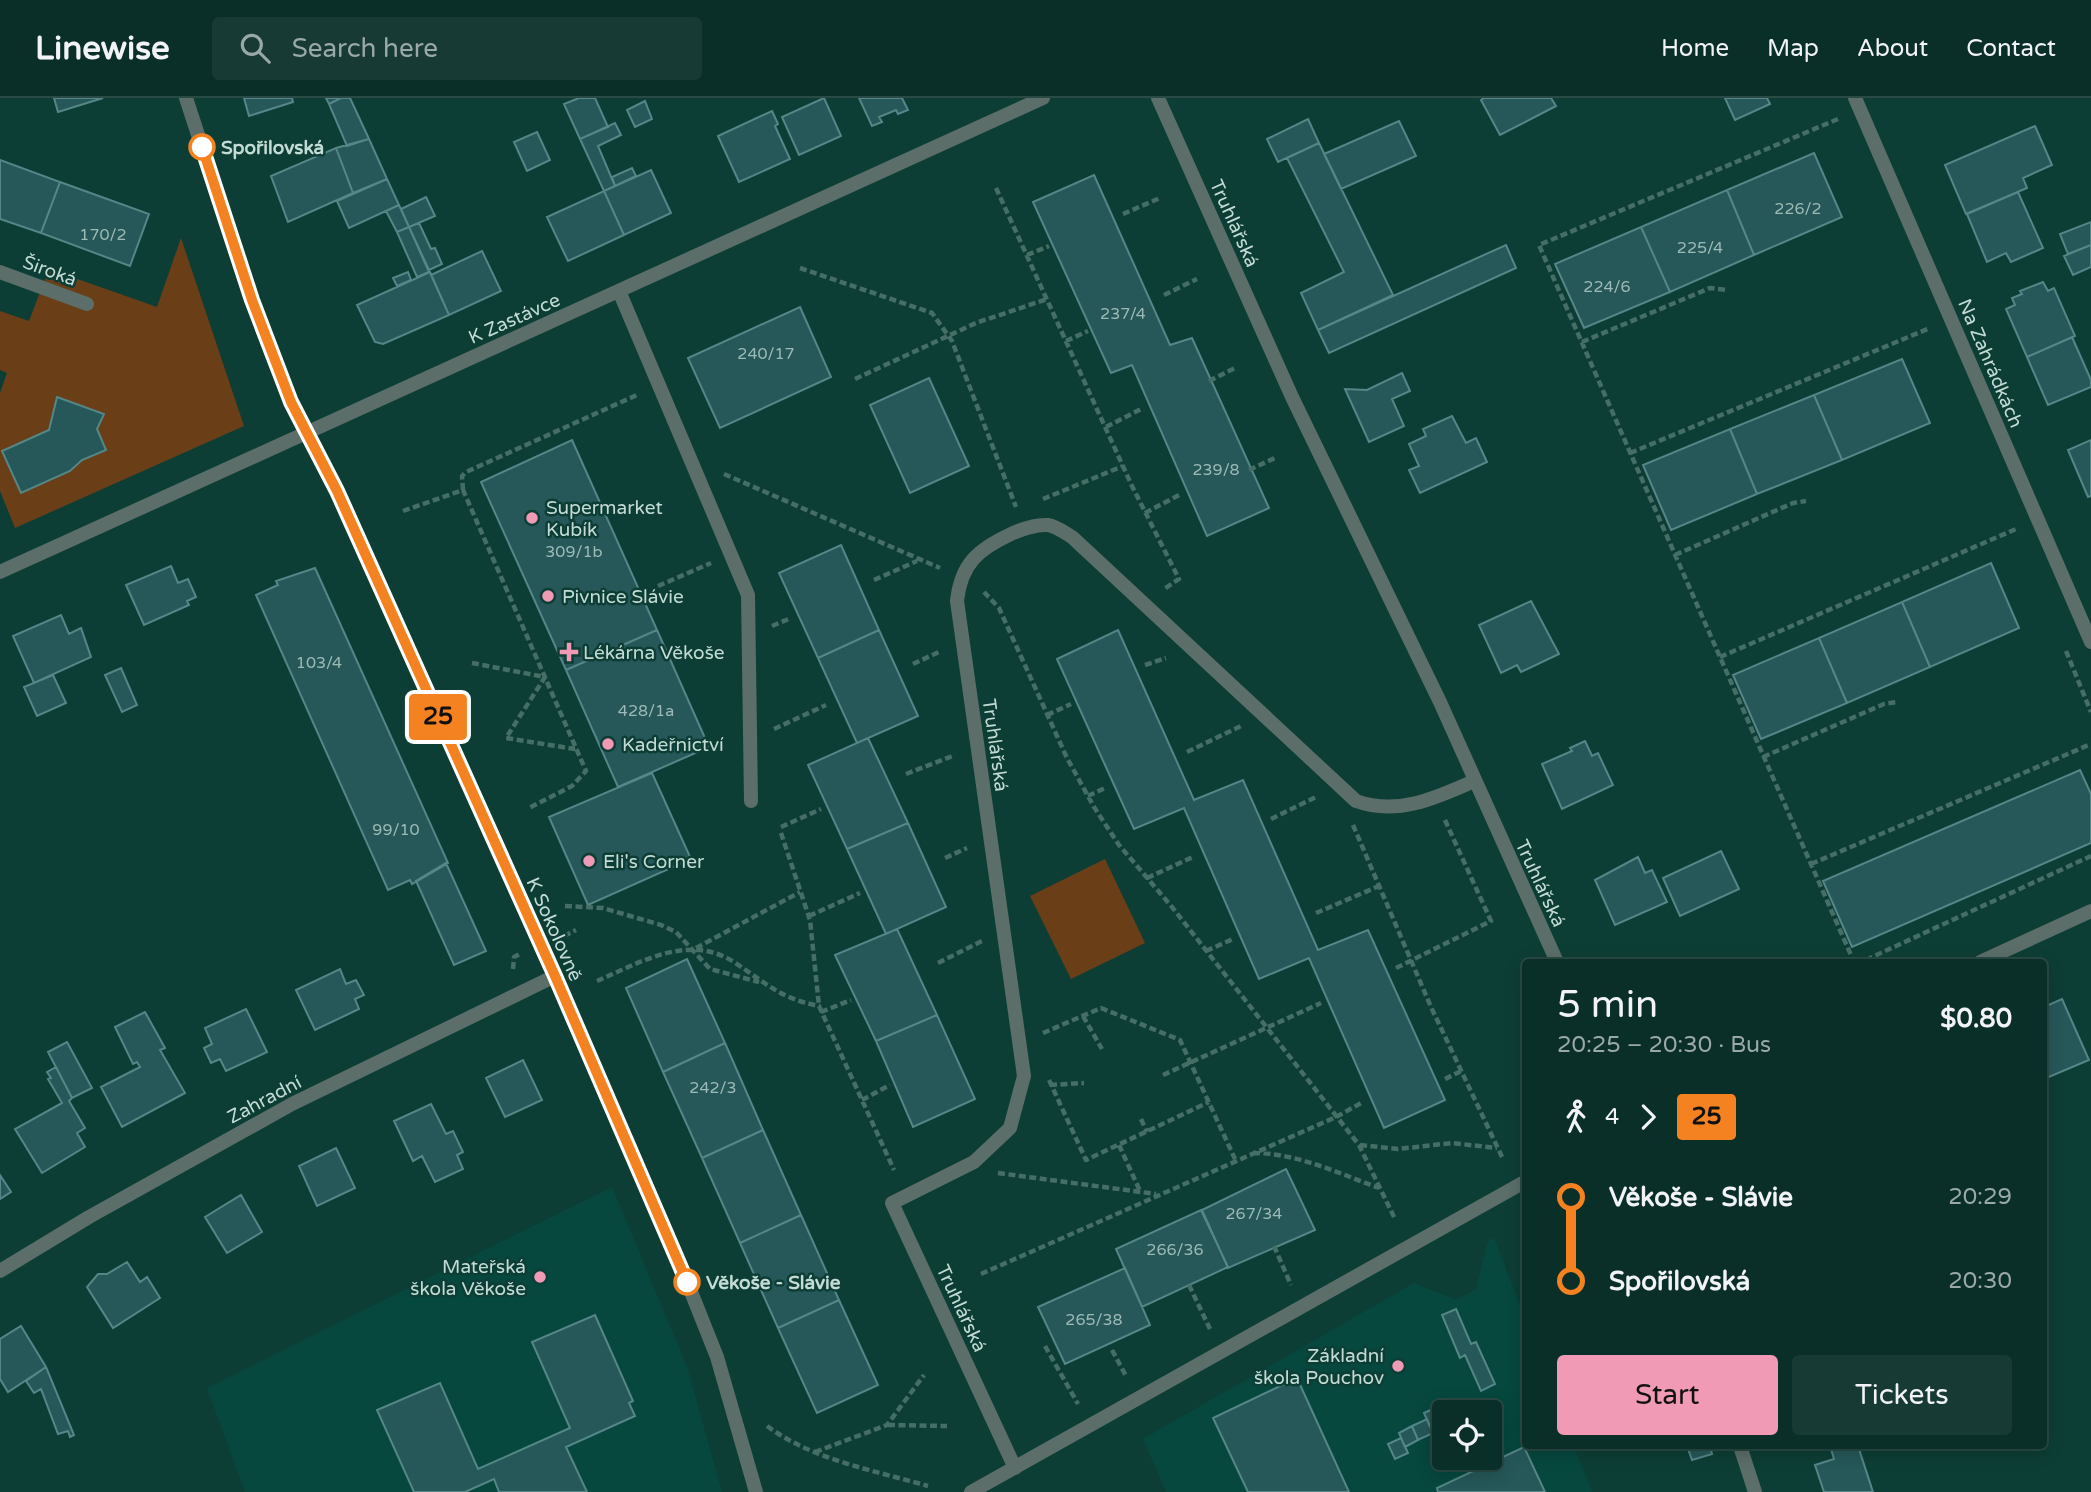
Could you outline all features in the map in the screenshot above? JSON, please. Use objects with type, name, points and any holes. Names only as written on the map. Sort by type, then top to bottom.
[{"type":"street","points":[[186,98],[252,300],[306,433]]},
{"type":"street","name":"Truhlářská","points":[[1158,98],[1292,397],[1440,702],[1556,959]]},
{"type":"street","name":"Na Zahrádkách","points":[[1855,98],[2091,642]]},
{"type":"street","name":"K Zastávce","points":[[0,572],[1038,99]]},
{"type":"street","name":"Široká","points":[[0,272],[87,304]]},
{"type":"street","points":[[619,291],[748,595],[751,801]]},
{"type":"street","name":"K Sokolovně","points":[[306,433],[337,491],[555,976],[717,1357],[756,1492]]},
{"type":"street","name":"Truhlářská","points":[[1014,1468],[892,1203],[974,1163],[1010,1128],[1024,1076],[957,601],[963,575],[983,547],[1024,528],[1049,525],[1072,537],[1356,802],[1374,808],[1389,808],[1435,798],[1474,781]]},
{"type":"street","points":[[1987,959],[2091,911]]},
{"type":"street","name":"Zahradní","points":[[0,1271],[89,1217],[292,1104],[555,976]]},
{"type":"street","points":[[971,1492],[1522,1183]]},
{"type":"street","points":[[1741,1449],[1755,1492]]},
{"type":"path","points":[[1845,116],[1539,245],[1853,959]]},
{"type":"path","points":[[996,188],[1123,466],[1179,579],[1164,589]]},
{"type":"path","points":[[1123,214],[1160,198]]},
{"type":"path","points":[[1027,255],[1049,246]]},
{"type":"path","points":[[800,268],[932,313],[948,336],[1017,510]]},
{"type":"path","points":[[1164,295],[1197,279]]},
{"type":"path","points":[[1582,342],[1710,288],[1728,290]]},
{"type":"path","points":[[855,379],[976,323],[1047,299]]},
{"type":"path","points":[[1630,453],[1932,327]]},
{"type":"path","points":[[1066,341],[1088,331]]},
{"type":"path","points":[[1209,381],[1237,368]]},
{"type":"path","points":[[529,808],[572,786],[586,771],[463,491],[462,476],[648,390]]},
{"type":"path","points":[[1106,427],[1142,409]]},
{"type":"path","points":[[1249,470],[1277,457]]},
{"type":"path","points":[[692,461],[763,488],[917,560],[944,569]]},
{"type":"path","points":[[1032,503],[1123,466]]},
{"type":"path","points":[[403,510],[463,491]]},
{"type":"path","points":[[1145,513],[1181,494]]},
{"type":"path","points":[[1675,555],[1793,503],[1806,501]]},
{"type":"path","points":[[1720,657],[2016,529]]},
{"type":"path","points":[[658,586],[731,554]]},
{"type":"path","points":[[874,580],[917,560]]},
{"type":"path","points":[[963,575],[974,581],[999,608],[1047,715],[1088,796],[1119,845],[1359,1145],[1395,1219]]},
{"type":"path","points":[[771,626],[791,618]]},
{"type":"path","points":[[913,664],[946,649]]},
{"type":"path","points":[[1145,665],[1168,657]]},
{"type":"path","points":[[472,663],[545,677]]},
{"type":"path","points":[[545,677],[506,738],[576,749]]},
{"type":"path","points":[[1762,757],[1884,704],[1897,702]]},
{"type":"path","points":[[1047,715],[1071,704]]},
{"type":"path","points":[[774,729],[826,705]]},
{"type":"path","points":[[1187,752],[1251,721]]},
{"type":"path","points":[[1811,864],[2091,744]]},
{"type":"path","points":[[906,774],[962,752]]},
{"type":"path","points":[[1088,796],[1105,788]]},
{"type":"path","points":[[1270,819],[1327,793]]},
{"type":"path","points":[[1396,968],[1491,921],[1435,798]]},
{"type":"path","points":[[821,809],[781,830],[809,916],[820,1009],[894,1170]]},
{"type":"path","points":[[1352,823],[1411,961],[1503,1159]]},
{"type":"path","points":[[945,858],[974,845]]},
{"type":"path","points":[[1870,959],[2091,856]]},
{"type":"path","points":[[1147,878],[1193,857]]},
{"type":"path","points":[[1316,913],[1379,886]]},
{"type":"path","points":[[694,949],[800,892]]},
{"type":"path","points":[[809,916],[860,893]]},
{"type":"path","points":[[565,906],[603,908],[661,925],[676,932],[710,969],[761,982]]},
{"type":"path","points":[[937,962],[986,939]]},
{"type":"path","points":[[1206,951],[1233,940]]},
{"type":"path","points":[[597,981],[657,955],[694,949],[708,950],[733,961],[761,982],[820,1009],[851,1000]]},
{"type":"path","points":[[1163,1075],[1321,1003]]},
{"type":"path","points":[[1040,1034],[1101,1009],[1180,1040],[1235,1159]]},
{"type":"path","points":[[1083,1016],[1102,1049]]},
{"type":"path","points":[[1445,1079],[1461,1071]]},
{"type":"path","points":[[1045,1073],[1086,1160],[1209,1102]]},
{"type":"path","points":[[1051,1085],[1084,1083]]},
{"type":"path","points":[[862,1100],[890,1085]]},
{"type":"path","points":[[981,1274],[1248,1153],[1336,1117],[1363,1102]]},
{"type":"path","points":[[1141,1119],[1147,1132]]},
{"type":"path","points":[[1359,1145],[1398,1149],[1452,1143],[1498,1149]]},
{"type":"path","points":[[1119,1145],[1140,1191]]},
{"type":"path","points":[[1248,1153],[1271,1153],[1319,1165],[1379,1188]]},
{"type":"path","points":[[998,1173],[1158,1194]]},
{"type":"path","points":[[1274,1246],[1292,1285]]},
{"type":"path","points":[[1189,1285],[1210,1329]]},
{"type":"path","points":[[1045,1346],[1078,1404]]},
{"type":"path","points":[[1112,1350],[1126,1376]]},
{"type":"path","points":[[887,1425],[924,1375]]},
{"type":"path","points":[[813,1452],[887,1425],[947,1426]]},
{"type":"path","points":[[767,1426],[789,1442],[813,1452],[928,1486]]},
{"type":"shaded area","points":[[181,238],[244,426],[15,528],[0,491],[0,393],[7,373],[0,370],[0,311],[29,321],[49,269],[157,307]]},
{"type":"shaded area","points":[[1105,859],[1145,943],[1071,979],[1030,896]]},
{"type":"shaded area","name":"Mateřská škola Věkoše","points":[[612,1187],[687,1367],[722,1492],[245,1492],[207,1388]]},
{"type":"shaded area","name":"Základní škola Pouchov","points":[[1494,1238],[1522,1310],[1522,1449],[1575,1449],[1592,1492],[1166,1492],[1143,1439],[1414,1283],[1456,1300],[1476,1289],[1488,1241]]},
{"type":"building","points":[[54,98],[103,98],[58,112]]},
{"type":"building","points":[[244,98],[292,98],[293,102],[249,116]]},
{"type":"building","points":[[326,98],[341,98],[329,104]]},
{"type":"building","points":[[341,98],[350,98],[369,139],[347,146],[329,104]]},
{"type":"building","points":[[579,98],[595,98],[608,127],[580,139],[564,104]]},
{"type":"building","points":[[824,98],[841,136],[799,155],[782,117]]},
{"type":"building","points":[[859,98],[902,98],[908,110],[898,114],[896,110],[879,117],[882,122],[872,126]]},
{"type":"building","points":[[1551,98],[1556,106],[1500,135],[1481,100]]},
{"type":"building","points":[[1725,98],[1767,98],[1770,104],[1735,120]]},
{"type":"building","points":[[645,101],[652,119],[635,127],[627,110]]},
{"type":"building","points":[[772,111],[778,124],[775,126],[790,159],[739,182],[718,136]]},
{"type":"building","points":[[1308,119],[1319,143],[1278,162],[1267,139]]},
{"type":"building","points":[[1399,121],[1416,156],[1341,189],[1324,154]]},
{"type":"building","points":[[615,123],[621,135],[598,146],[615,186],[604,191],[580,139]]},
{"type":"building","points":[[2035,126],[2052,165],[2023,178],[2027,188],[1966,214],[1945,165]]},
{"type":"building","points":[[537,132],[550,160],[527,171],[514,142]]},
{"type":"building","points":[[369,139],[387,179],[353,193],[336,148]]},
{"type":"building","points":[[1319,143],[1393,295],[1318,330],[1301,293],[1344,272],[1287,158]]},
{"type":"building","points":[[336,148],[353,193],[288,222],[271,176]]},
{"type":"building","points":[[1814,153],[1842,217],[1754,255],[1727,190]]},
{"type":"building","points":[[0,160],[60,182],[41,233],[0,219]]},
{"type":"building","points":[[632,168],[636,176],[615,186],[612,177]]},
{"type":"building","points":[[651,170],[671,213],[624,235],[604,191]]},
{"type":"building","points":[[1094,175],[1170,345],[1192,338],[1269,508],[1207,536],[1132,365],[1111,373],[1033,202]]},
{"type":"building","points":[[387,179],[399,205],[349,228],[337,201]]},
{"type":"building","points":[[60,182],[149,214],[130,266],[41,233]]},
{"type":"building","points":[[1727,190],[1754,255],[1670,292],[1641,227]]},
{"type":"building","points":[[604,191],[624,235],[568,261],[547,217]]},
{"type":"building","points":[[2018,192],[2043,248],[2011,262],[2006,253],[1987,262],[1967,214]]},
{"type":"building","points":[[426,197],[435,216],[409,227],[401,209]]},
{"type":"building","points":[[399,205],[409,227],[397,232],[386,211]]},
{"type":"building","points":[[2091,222],[2091,245],[2068,254],[2060,234]]},
{"type":"building","points":[[419,223],[431,249],[435,248],[442,264],[429,270],[409,227]]},
{"type":"building","points":[[409,227],[429,272],[417,277],[397,232]]},
{"type":"building","points":[[1641,227],[1670,292],[1584,328],[1555,264]]},
{"type":"building","points":[[1506,245],[1516,268],[1329,353],[1318,330]]},
{"type":"building","points":[[2091,245],[2091,267],[2073,275],[2064,256]]},
{"type":"building","points":[[482,251],[501,291],[449,315],[431,275]]},
{"type":"building","points":[[408,272],[411,280],[397,286],[393,278]]},
{"type":"building","points":[[430,272],[449,315],[383,344],[375,342],[357,305]]},
{"type":"building","points":[[2043,282],[2048,291],[2054,288],[2075,336],[2027,357],[2006,309],[2015,305],[2012,298],[2022,294],[2020,291]]},
{"type":"building","points":[[800,307],[831,377],[720,428],[688,358]]},
{"type":"building","points":[[2072,337],[2091,380],[2091,387],[2048,405],[2027,357]]},
{"type":"building","points":[[1902,359],[1930,423],[1842,460],[1814,395]]},
{"type":"building","points":[[1402,373],[1410,391],[1392,399],[1404,426],[1369,442],[1345,389],[1367,390]]},
{"type":"building","points":[[929,378],[969,466],[910,493],[870,405]]},
{"type":"building","points":[[1814,395],[1842,460],[1757,494],[1730,429]]},
{"type":"building","points":[[57,397],[104,414],[97,429],[106,450],[82,460],[70,471],[21,493],[2,451],[49,430]]},
{"type":"building","points":[[1452,416],[1466,443],[1476,438],[1487,462],[1420,493],[1409,470],[1419,466],[1409,444],[1426,436],[1423,429]]},
{"type":"building","points":[[1730,429],[1757,494],[1671,530],[1643,465]]},
{"type":"building","points":[[572,440],[657,630],[566,670],[481,482]]},
{"type":"building","points":[[2091,440],[2091,496],[2088,497],[2068,450]]},
{"type":"building","points":[[841,545],[879,630],[818,658],[779,573]]},
{"type":"building","points":[[1991,563],[2019,628],[1930,667],[1902,602]]},
{"type":"building","points":[[171,566],[178,583],[188,579],[196,597],[187,601],[189,605],[144,625],[126,585]]},
{"type":"building","points":[[315,568],[448,863],[412,884],[410,880],[388,890],[256,595],[278,585],[276,581]]},
{"type":"building","points":[[1531,601],[1559,654],[1521,672],[1517,665],[1501,673],[1479,625]]},
{"type":"building","points":[[1902,602],[1930,667],[1847,703],[1819,638]]},
{"type":"building","points":[[61,615],[69,634],[81,628],[91,657],[34,683],[13,636]]},
{"type":"building","points":[[657,630],[709,747],[618,787],[566,670]]},
{"type":"building","points":[[879,630],[918,716],[857,743],[818,658]]},
{"type":"building","points":[[1118,630],[1194,800],[1243,780],[1318,950],[1368,930],[1445,1100],[1384,1128],[1309,958],[1259,979],[1184,808],[1134,829],[1057,659]]},
{"type":"building","points":[[1819,638],[1847,703],[1761,739],[1733,675]]},
{"type":"building","points":[[121,668],[137,705],[122,712],[105,675]]},
{"type":"building","points":[[53,675],[66,703],[37,716],[24,687]]},
{"type":"building","points":[[868,738],[908,823],[847,849],[808,765]]},
{"type":"building","points":[[1585,741],[1592,756],[1598,753],[1613,785],[1562,809],[1542,764],[1572,751],[1570,748]]},
{"type":"building","points":[[2080,770],[2091,794],[2091,843],[1852,947],[1823,881]]},
{"type":"building","points":[[652,773],[691,859],[588,905],[549,817]]},
{"type":"building","points":[[908,823],[946,907],[886,934],[847,849]]},
{"type":"building","points":[[1721,851],[1739,889],[1680,916],[1663,878]]},
{"type":"building","points":[[1638,857],[1645,873],[1652,870],[1667,902],[1615,925],[1595,880]]},
{"type":"building","points":[[446,863],[486,951],[454,965],[416,881]]},
{"type":"building","points":[[897,929],[937,1015],[876,1041],[835,955]]},
{"type":"building","points":[[687,959],[725,1043],[663,1072],[626,988]]},
{"type":"building","points":[[340,969],[346,984],[356,980],[364,995],[355,999],[359,1009],[315,1030],[296,990]]},
{"type":"building","points":[[2062,999],[2089,1060],[2047,1078],[2047,1006]]},
{"type":"building","points":[[246,1009],[267,1052],[226,1071],[220,1059],[211,1063],[204,1048],[212,1044],[205,1028]]},
{"type":"building","points":[[145,1012],[165,1048],[160,1050],[185,1093],[122,1127],[101,1087],[140,1067],[137,1062],[133,1064],[115,1027]]},
{"type":"building","points":[[937,1015],[975,1099],[913,1127],[876,1041]]},
{"type":"building","points":[[67,1042],[92,1088],[72,1098],[48,1052]]},
{"type":"building","points":[[725,1043],[763,1130],[702,1158],[663,1072]]},
{"type":"building","points":[[523,1060],[542,1100],[505,1117],[486,1078]]},
{"type":"building","points":[[56,1067],[72,1098],[69,1101],[85,1128],[77,1133],[85,1147],[42,1173],[15,1129],[62,1103],[48,1079],[51,1078],[47,1072]]},
{"type":"building","points":[[431,1104],[446,1134],[453,1131],[463,1152],[457,1155],[463,1169],[435,1182],[422,1156],[413,1161],[394,1121]]},
{"type":"building","points":[[763,1130],[801,1215],[740,1243],[702,1158]]},
{"type":"building","points":[[336,1148],[355,1188],[317,1206],[299,1166]]},
{"type":"building","points":[[1286,1169],[1315,1230],[1228,1268],[1202,1210]]},
{"type":"building","points":[[0,1175],[11,1192],[0,1199]]},
{"type":"building","points":[[241,1195],[262,1232],[227,1253],[205,1217]]},
{"type":"building","points":[[1201,1210],[1228,1267],[1142,1307],[1116,1249]]},
{"type":"building","points":[[801,1215],[839,1300],[778,1328],[740,1243]]},
{"type":"building","points":[[127,1262],[140,1282],[147,1277],[160,1298],[113,1328],[87,1287],[98,1274],[107,1274]]},
{"type":"building","points":[[1125,1268],[1150,1325],[1065,1364],[1038,1307]]},
{"type":"building","points":[[839,1300],[878,1385],[817,1413],[778,1328]]},
{"type":"building","points":[[1456,1309],[1471,1344],[1476,1342],[1495,1384],[1481,1391],[1465,1355],[1460,1358],[1442,1315]]},
{"type":"building","points":[[595,1315],[633,1401],[629,1403],[635,1416],[566,1447],[587,1492],[499,1492],[494,1479],[465,1492],[414,1492],[377,1410],[440,1383],[478,1469],[570,1428],[532,1342]]},
{"type":"building","points":[[21,1326],[46,1367],[8,1392],[0,1379],[0,1339]]},
{"type":"building","points":[[46,1367],[74,1435],[70,1437],[68,1431],[58,1434],[41,1389],[34,1393],[26,1381]]},
{"type":"building","points":[[1297,1378],[1349,1492],[1248,1492],[1213,1418]]},
{"type":"building","points":[[1432,1409],[1432,1426],[1430,1427],[1424,1413]]},
{"type":"building","points":[[1427,1419],[1432,1433],[1418,1440],[1412,1426]]},
{"type":"building","points":[[1412,1426],[1418,1440],[1405,1447],[1399,1433]]},
{"type":"building","points":[[1401,1438],[1408,1453],[1395,1459],[1388,1444]]},
{"type":"building","points":[[1522,1448],[1525,1449],[1545,1492],[1438,1492],[1437,1488],[1475,1470],[1502,1470],[1502,1457]]},
{"type":"building","points":[[1688,1449],[1711,1449],[1712,1454],[1692,1460]]},
{"type":"building","points":[[1831,1449],[1859,1449],[1873,1492],[1824,1492],[1815,1465],[1834,1459]]},
{"type":"bus line","name":"25","points":[[202,147],[252,300],[291,402],[337,491],[555,976],[687,1282]]},
{"type":"place","name":"Spořilovská","points":[[202,147]]},
{"type":"place","name":"Supermarket Kubík","points":[[532,518]]},
{"type":"place","name":"Pivnice Slávie","points":[[548,596]]},
{"type":"place","name":"Lékárna Věkoše","points":[[569,652]]},
{"type":"place","name":"Kadeřnictví","points":[[608,744]]},
{"type":"place","name":"Eli's Corner","points":[[589,861]]},
{"type":"place","name":"Mateřská škola Věkoše","points":[[540,1277]]},
{"type":"place","name":"Věkoše - Slávie","points":[[687,1282]]},
{"type":"place","name":"Základní škola Pouchov","points":[[1398,1366]]}]
